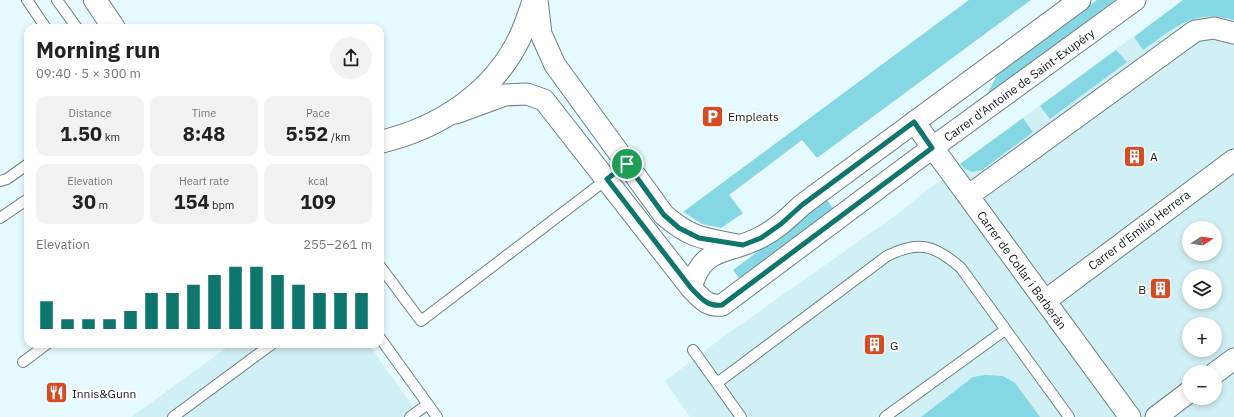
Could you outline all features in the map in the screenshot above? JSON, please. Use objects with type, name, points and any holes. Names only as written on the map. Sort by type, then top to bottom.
[{"type":"main road","points":[[95,0],[111,24]]},
{"type":"main road","points":[[384,141],[424,128],[452,114],[488,84],[506,61],[521,35],[536,0]]},
{"type":"street","points":[[536,0],[541,34],[555,65],[664,215],[679,228],[699,238],[743,245]]},
{"type":"street","points":[[691,288],[695,273],[709,258],[723,251],[761,238],[781,224],[802,205],[1080,0]]},
{"type":"street","name":"Carrer d'Antoine de Saint-Exupéry","points":[[452,114],[505,95],[527,94],[544,100],[691,288],[705,302],[713,306],[722,305],[932,148],[1135,0]]},
{"type":"street","points":[[968,196],[1195,31],[1214,28],[1234,33]]},
{"type":"street","name":"Carrer de Collar i Barberán","points":[[914,122],[1130,417]]},
{"type":"street","name":"Carrer d'Emilio Herrera","points":[[1045,301],[1234,160]]},
{"type":"street","points":[[607,179],[627,164]]},
{"type":"street","points":[[1222,368],[1234,359]]},
{"type":"street","points":[[1156,417],[1182,397]]},
{"type":"lane","points":[[27,0],[43,24]]},
{"type":"lane","points":[[57,0],[74,24]]},
{"type":"lane","points":[[0,181],[7,179],[24,167]]},
{"type":"lane","points":[[384,271],[421,322],[607,179]]},
{"type":"lane","points":[[0,218],[24,202]]},
{"type":"lane","points":[[717,383],[887,256],[903,249],[926,247],[935,249],[945,254],[961,268],[1069,417]]},
{"type":"lane","points":[[885,417],[1005,330]]},
{"type":"lane","points":[[384,344],[437,417]]},
{"type":"lane","points":[[24,362],[42,348]]},
{"type":"lane","points":[[173,417],[267,348]]},
{"type":"lane","points":[[693,350],[742,417]]},
{"type":"lane","points":[[410,417],[428,404]]},
{"type":"shaded area","points":[[969,0],[1031,0],[817,158],[802,140],[729,195],[743,213],[721,228],[702,224],[683,212]]},
{"type":"shaded area","points":[[1097,0],[1115,0],[986,96],[998,73]]},
{"type":"shaded area","points":[[1183,0],[1234,0],[1234,417],[690,417],[665,381],[727,334],[896,215],[960,164]]},
{"type":"shaded area","points":[[1183,0],[1234,0],[1234,20],[1220,17],[1196,18],[1185,22],[1165,34],[1143,50],[1134,37]]},
{"type":"shaded area","points":[[1116,50],[1127,62],[1050,119],[1040,106]]},
{"type":"shaded area","points":[[1023,118],[1033,132],[982,170],[972,172],[965,169],[960,164]]},
{"type":"shaded area","points":[[827,200],[833,208],[739,278],[733,270]]},
{"type":"shaded area","points":[[226,348],[371,348],[421,417],[131,417]]},
{"type":"shaded area","points":[[985,375],[1003,376],[1015,383],[1040,417],[921,417],[973,377]]},
{"type":"place","name":"Empleats","points":[[712,116]]},
{"type":"place","name":"A","points":[[1134,156]]},
{"type":"place","name":"B","points":[[1161,289]]},
{"type":"place","name":"G","points":[[875,345]]},
{"type":"place","name":"Innis&Gunn","points":[[56,393]]},
{"type":"route","points":[[914,122],[932,148],[722,305],[713,306],[705,302],[691,288],[607,179],[627,164],[664,215],[679,228],[699,238],[743,245],[761,238],[781,224],[802,205],[914,122]]}]
